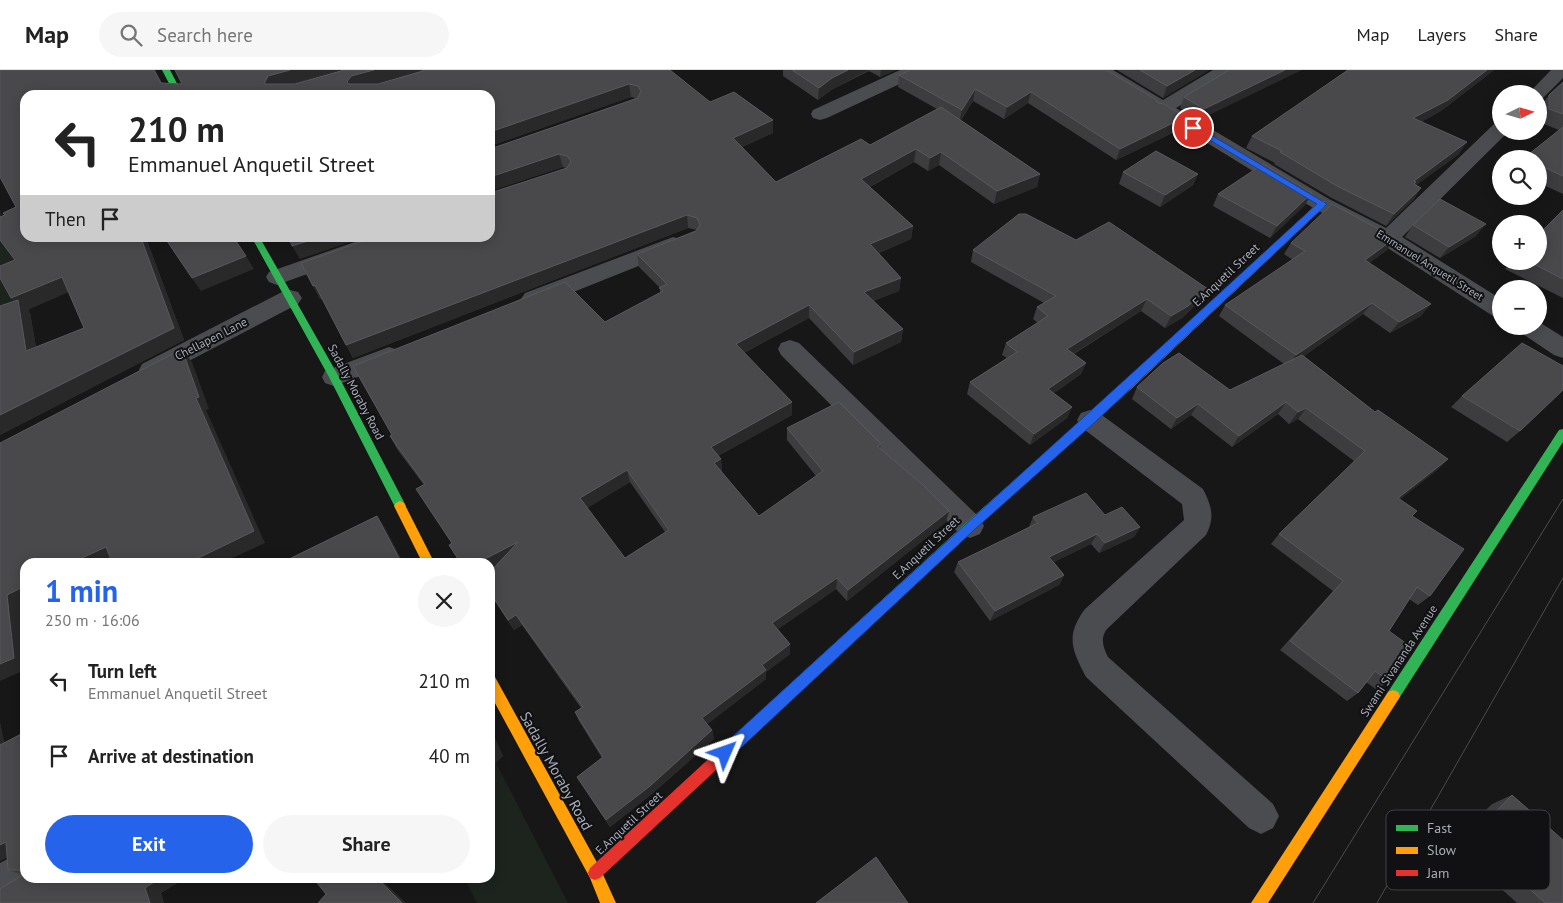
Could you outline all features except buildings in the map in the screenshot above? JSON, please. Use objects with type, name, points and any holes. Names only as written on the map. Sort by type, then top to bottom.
[{"type":"street","points":[[166,70],[176,90]]},
{"type":"street","points":[[820,114],[915,70]]},
{"type":"street","name":"Emmanuel Anquetil Street","points":[[1100,70],[1161,109],[1322,204],[1388,238],[1492,304]]},
{"type":"street","points":[[1161,109],[1226,70]]},
{"type":"street","points":[[1546,85],[1561,70]]},
{"type":"street","points":[[1388,238],[1492,137]]},
{"type":"street","name":"E.Anquetil Street","points":[[595,873],[970,526],[1090,420],[1322,204]]},
{"type":"street","points":[[516,306],[689,237]]},
{"type":"street","name":"Sadally Moraby Road","points":[[258,242],[334,377],[426,558]]},
{"type":"street","points":[[277,277],[375,242]]},
{"type":"street","name":"Chellapen Lane","points":[[132,381],[290,298]]},
{"type":"street","points":[[1542,335],[1563,349]]},
{"type":"street","points":[[334,377],[407,348]]},
{"type":"street","points":[[790,349],[970,526]]},
{"type":"street","points":[[1090,420],[1193,497],[1200,518],[1196,527],[1088,628],[1086,641],[1090,654],[1097,667],[1261,816]]},
{"type":"street","name":"Swami Sivananda Avenue","points":[[1259,903],[1563,434]]},
{"type":"street","name":"Sadally Moraby Road","points":[[495,689],[595,873],[608,903]]},
{"type":"street","points":[[0,884],[20,871]]},
{"type":"shaded area","points":[[0,209],[31,316],[0,327]]},
{"type":"shaded area","points":[[496,763],[568,903],[477,903],[467,883],[495,883]]},
{"type":"tram line","points":[[1313,903],[1563,499]]},
{"type":"tram line","points":[[1430,810],[1563,578]]},
{"type":"tram line","points":[[1377,903],[1386,887]]},
{"type":"traffic: fast","points":[[166,70],[176,90]]},
{"type":"traffic: fast","points":[[258,242],[334,377],[400,506]]},
{"type":"traffic: fast","points":[[783,699],[970,526],[1126,387]]},
{"type":"traffic: fast","points":[[1393,696],[1563,433]]},
{"type":"traffic: slow","points":[[1126,387],[1322,204]]},
{"type":"traffic: slow","points":[[400,506],[426,558]]},
{"type":"traffic: slow","points":[[495,690],[595,873],[608,903]]},
{"type":"traffic: slow","points":[[1259,903],[1393,696]]},
{"type":"traffic: jam","points":[[595,873],[783,699]]},
{"type":"route","points":[[725,753],[970,526],[1090,420],[1322,204],[1193,128]]}]
